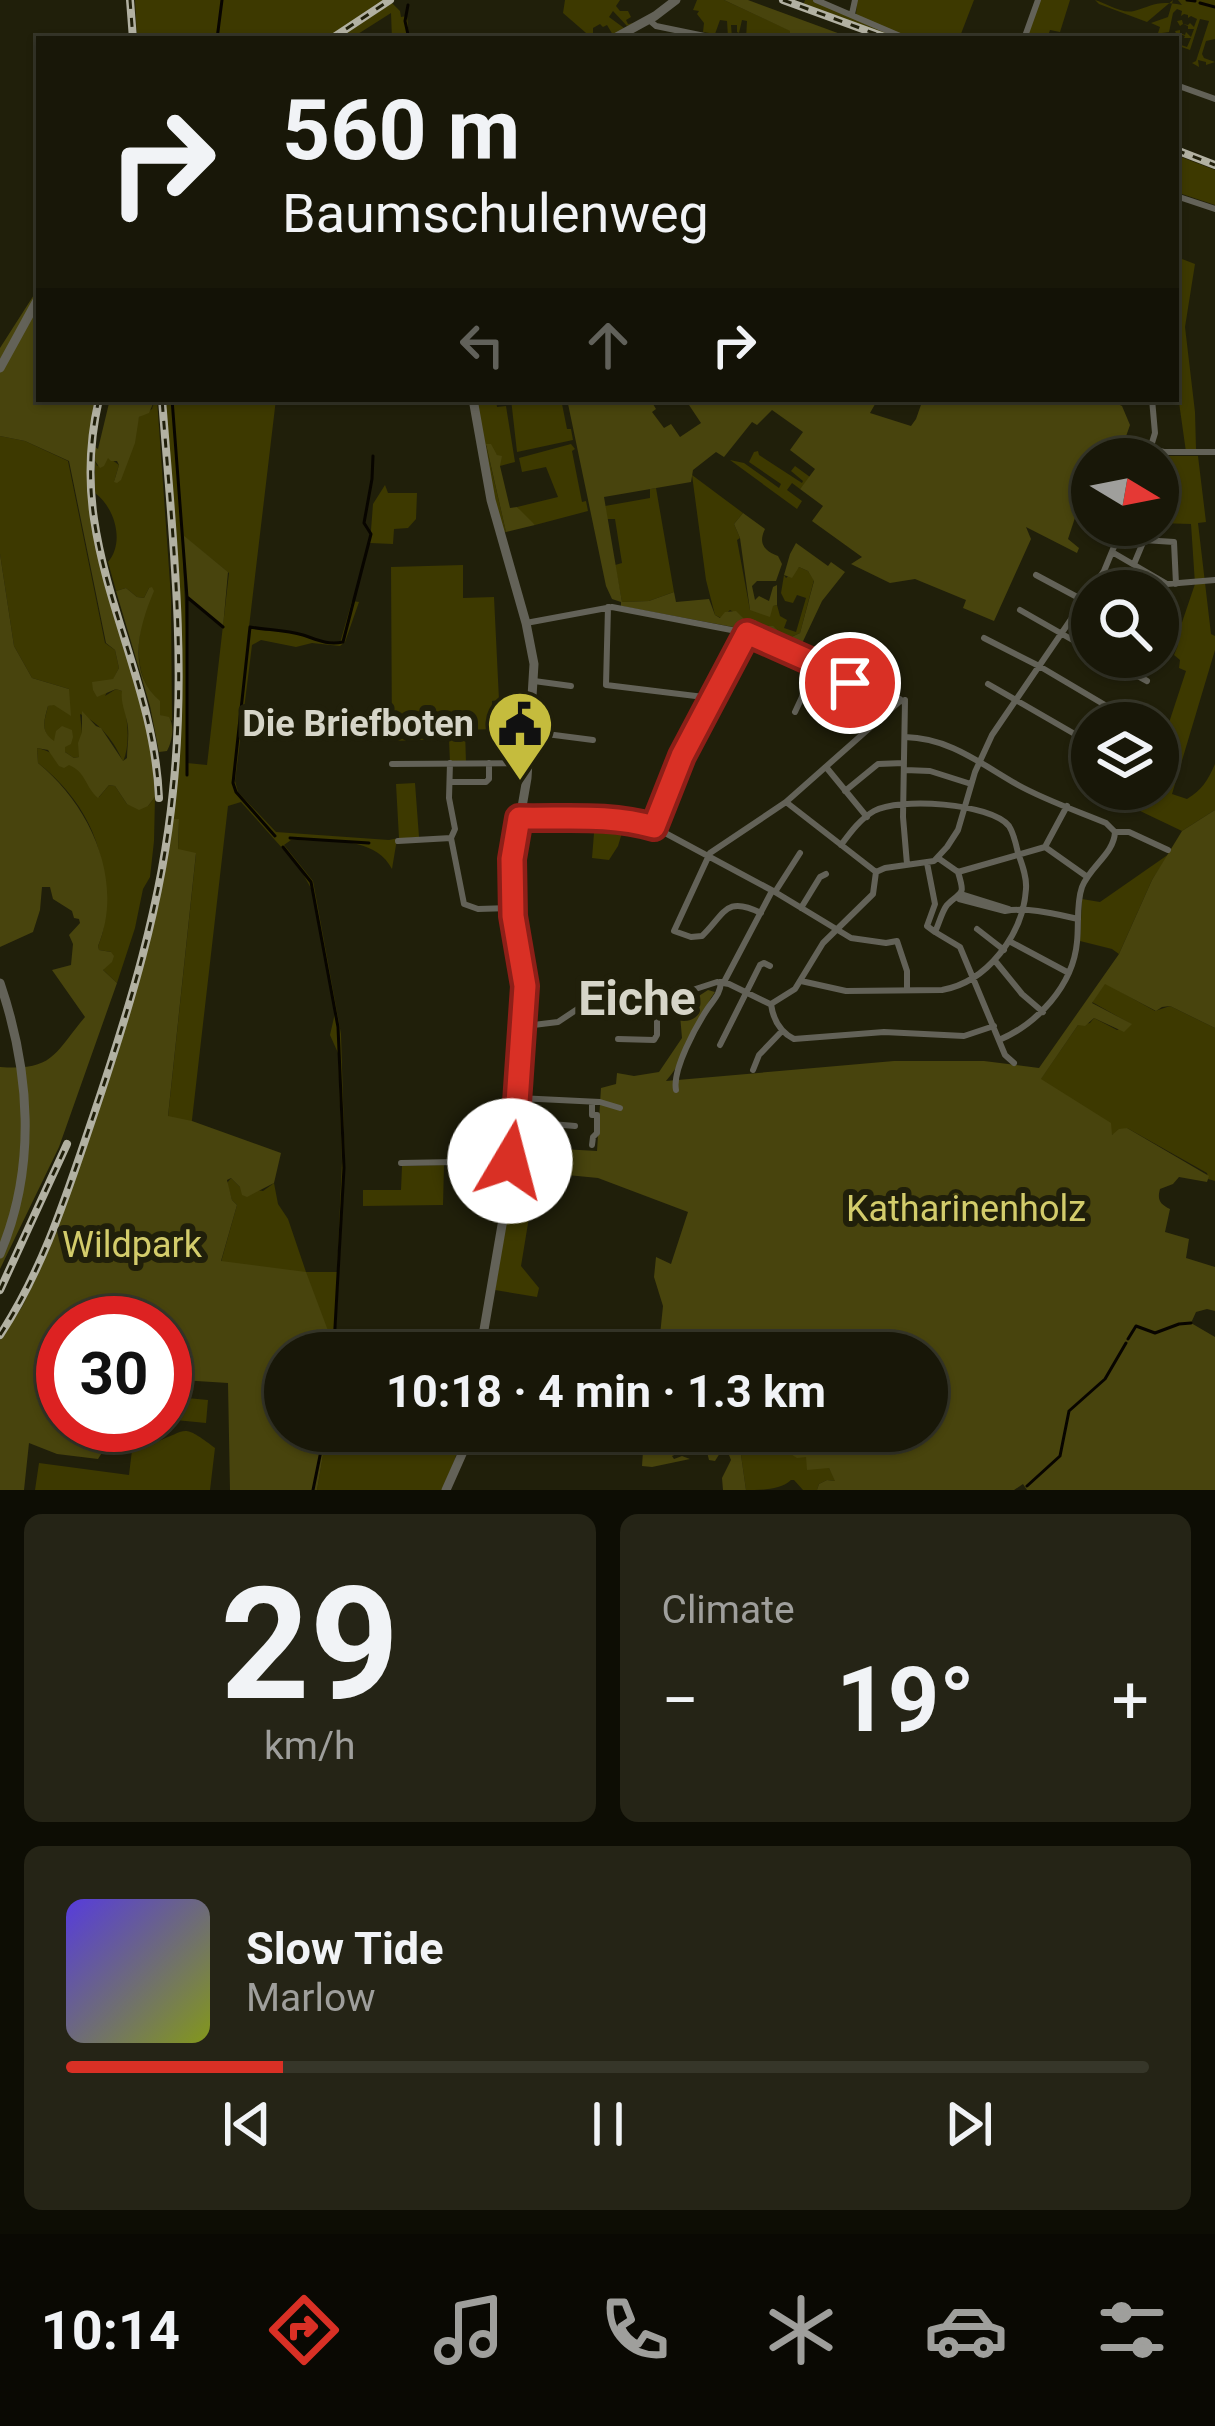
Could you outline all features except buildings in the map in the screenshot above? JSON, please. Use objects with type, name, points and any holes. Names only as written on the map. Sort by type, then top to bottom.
[{"type":"street","points":[[619,36],[676,0]]},
{"type":"street","points":[[816,0],[900,36]]},
{"type":"street","points":[[852,14],[855,0]]},
{"type":"street","points":[[1025,36],[1038,0]]},
{"type":"street","points":[[649,20],[659,27],[704,36]]},
{"type":"street","points":[[1179,86],[1215,99]]},
{"type":"street","points":[[1179,197],[1215,209]]},
{"type":"street","points":[[0,368],[36,302]]},
{"type":"street","points":[[474,402],[491,500],[532,648],[534,681],[529,763],[512,859],[512,908],[524,974],[524,1026],[513,1161],[484,1332]]},
{"type":"street","points":[[1152,402],[1154,438]]},
{"type":"street","points":[[1179,452],[1215,452]]},
{"type":"street","points":[[1133,565],[1144,540],[1172,542],[1175,570]]},
{"type":"street","points":[[1104,570],[1114,546]]},
{"type":"street","points":[[1112,552],[1142,570]]},
{"type":"street","points":[[1036,575],[1071,594]]},
{"type":"street","points":[[1179,584],[1215,580]]},
{"type":"street","points":[[526,622],[608,607],[747,633],[850,683],[904,700]]},
{"type":"street","points":[[608,607],[606,686],[712,698]]},
{"type":"street","points":[[1020,610],[1071,639]]},
{"type":"street","points":[[876,872],[938,858],[958,830],[992,735],[1071,623]]},
{"type":"street","points":[[654,827],[682,756],[747,633]]},
{"type":"street","points":[[984,638],[1100,702]]},
{"type":"street","points":[[795,712],[810,661]]},
{"type":"street","points":[[1142,678],[1147,681]]},
{"type":"street","points":[[534,681],[571,686]]},
{"type":"street","points":[[988,684],[1071,732]]},
{"type":"street","points":[[904,700],[908,865]]},
{"type":"street","points":[[761,913],[745,905],[731,906],[702,936],[674,931],[709,855],[786,802],[904,700]]},
{"type":"street","points":[[531,732],[593,740]]},
{"type":"street","points":[[905,737],[927,738],[980,760],[1023,788],[1115,832],[1129,832],[1168,850]]},
{"type":"street","points":[[450,763],[451,838],[464,904],[478,909],[512,908]]},
{"type":"street","points":[[449,782],[486,782],[488,763]]},
{"type":"street","points":[[392,764],[529,763]]},
{"type":"street","points":[[845,790],[878,764],[930,771],[971,784]]},
{"type":"street","points":[[826,767],[866,817]]},
{"type":"street","points":[[786,802],[876,872]]},
{"type":"street","points":[[801,981],[846,991],[948,989],[995,962],[1007,946],[1021,909],[1026,887],[1010,829],[985,812],[938,804],[880,808],[841,845]]},
{"type":"street","points":[[958,872],[1045,847],[1067,806]]},
{"type":"street","points":[[519,818],[605,817],[654,827],[857,940],[897,941],[907,970],[907,991]]},
{"type":"street","points":[[999,1040],[1043,1012],[1067,972],[1077,949],[1080,894],[1113,843],[1115,832]]},
{"type":"street","points":[[398,841],[451,838]]},
{"type":"street","points":[[1045,847],[1087,877]]},
{"type":"street","points":[[676,1090],[674,1079],[697,1027],[800,853]]},
{"type":"street","points":[[938,858],[958,872]]},
{"type":"street","points":[[927,863],[935,904],[927,926],[959,947],[1005,1055],[1014,1063]]},
{"type":"street","points":[[770,1004],[787,996],[836,929],[873,895],[876,872]]},
{"type":"street","points":[[958,872],[959,896]]},
{"type":"street","points":[[801,908],[826,874]]},
{"type":"street","points":[[959,896],[986,907],[1078,919]]},
{"type":"street","points":[[935,932],[946,906],[959,896]]},
{"type":"street","points":[[977,928],[1067,972]]},
{"type":"street","points":[[995,962],[1043,1012]]},
{"type":"street","points":[[719,1045],[760,965],[770,966]]},
{"type":"street","points":[[0,982],[19,1062],[26,1137],[22,1182],[0,1254]]},
{"type":"street","points":[[524,1026],[558,1022],[600,999],[682,995],[707,983],[723,982],[770,1004],[782,1031],[800,1040],[870,1032],[964,1036],[994,1027]]},
{"type":"street","points":[[618,1040],[654,1040],[656,998]]},
{"type":"street","points":[[753,1070],[759,1055],[782,1031]]},
{"type":"street","points":[[518,1099],[620,1108]]},
{"type":"street","points":[[592,1102],[592,1115],[597,1115],[592,1145]]},
{"type":"street","points":[[516,1121],[575,1126]]},
{"type":"street","points":[[401,1163],[513,1161]]},
{"type":"street","points":[[446,1490],[462,1452]]},
{"type":"shaded area","points":[[135,0],[385,0],[331,36],[137,36]]},
{"type":"shaded area","points":[[565,0],[620,0],[616,6],[628,11],[628,24],[634,23],[627,26],[613,11],[609,17],[624,28],[613,35],[607,25],[600,24],[590,36],[563,13]]},
{"type":"shaded area","points":[[697,0],[724,0],[791,31],[790,35],[746,36],[747,21],[742,20],[739,33],[737,25],[731,25],[732,36],[728,36],[727,21],[720,20],[715,34],[703,32],[699,11],[693,10]]},
{"type":"shaded area","points":[[805,0],[813,0],[856,15],[857,0],[974,0],[960,36],[887,36],[803,6]]},
{"type":"shaded area","points":[[1039,0],[1070,0],[1060,32],[1025,36]]},
{"type":"shaded area","points":[[1095,0],[1129,12],[1169,3],[1147,22]]},
{"type":"shaded area","points":[[1178,0],[1215,0],[1215,39],[1206,41],[1202,54],[1215,62],[1206,65],[1198,60],[1199,67],[1192,63],[1209,21],[1200,19],[1190,50],[1179,44],[1187,47],[1191,38],[1177,36],[1175,31],[1191,37],[1194,29],[1183,24],[1194,27],[1197,19],[1181,16],[1177,9],[1169,32],[1157,36],[1160,27],[1151,23],[1168,17],[1172,4],[1182,5]]},
{"type":"shaded area","points":[[391,2],[401,17],[407,16],[409,36],[392,36],[391,13],[355,36],[340,36]]},
{"type":"shaded area","points":[[1179,156],[1215,170],[1215,205],[1179,193]]},
{"type":"shaded area","points":[[1182,259],[1195,264],[1185,327],[1195,412],[1193,452],[1186,452],[1179,402]]},
{"type":"shaded area","points":[[157,402],[171,597],[172,721],[159,715],[159,701],[140,667],[139,637],[149,588],[144,598],[126,588],[116,591],[108,562],[117,535],[108,507],[95,493],[95,461],[97,466],[108,457],[119,465],[114,482],[139,417]]},
{"type":"shaded area","points":[[164,402],[276,402],[249,627],[340,643],[352,601],[359,602],[340,646],[312,643],[296,647],[261,640],[252,645],[235,781],[238,792],[276,832],[389,840],[399,838],[396,784],[415,783],[419,837],[397,839],[392,869],[374,850],[361,845],[291,840],[284,845],[313,881],[341,1034],[345,1166],[336,1332],[317,1332],[221,1262],[237,1205],[227,1183],[231,1178],[240,1187],[263,1191],[274,1183],[306,1272],[337,1272],[342,1162],[338,1053],[330,1035],[335,1013],[312,890],[299,867],[241,802],[228,806],[172,1296],[149,1296],[196,854],[178,850],[179,820],[172,819],[179,742],[180,635]],"holes":[[[182,535],[229,573],[207,765],[187,763],[187,654]]]},
{"type":"shaded area","points":[[476,402],[506,406],[515,462],[500,466],[497,455],[486,445],[506,532],[501,534]]},
{"type":"shaded area","points":[[511,402],[562,402],[573,440],[517,452]]},
{"type":"shaded area","points":[[0,436],[25,441],[68,461],[105,643],[115,650],[119,668],[105,696],[116,689],[122,691],[128,736],[123,762],[106,734],[80,714],[80,757],[65,752],[45,730],[48,706],[69,710],[69,689],[32,678],[14,646],[0,554]]},
{"type":"shaded area","points":[[571,444],[582,502],[586,501],[588,511],[535,525],[517,507],[558,497],[546,467],[522,472],[519,458]]},
{"type":"shaded area","points":[[758,451],[802,483],[791,471],[795,466],[810,477],[800,489],[792,483],[787,490],[802,501],[797,509],[730,460],[744,463],[779,488],[781,484],[749,462]]},
{"type":"shaded area","points":[[1179,456],[1198,456],[1206,522],[1198,523],[1215,650],[1179,771],[1176,702],[1186,671],[1179,668],[1179,631],[1195,584],[1191,524],[1179,524]]},
{"type":"shaded area","points":[[692,475],[743,513],[734,524],[750,610],[777,605],[780,616],[787,620],[784,628],[796,632],[806,598],[797,595],[793,603],[785,601],[781,593],[784,575],[799,567],[808,571],[814,580],[800,633],[787,639],[730,610],[721,618],[715,615]]},
{"type":"shaded area","points":[[385,485],[388,493],[417,493],[416,519],[408,528],[394,529],[393,544],[370,543],[373,504]]},
{"type":"shaded area","points":[[656,488],[674,592],[649,601],[622,602],[615,565],[622,563],[615,519],[607,519],[605,506],[650,498],[650,489]]},
{"type":"shaded area","points":[[463,565],[463,598],[494,597],[499,700],[492,701],[493,729],[465,730],[466,763],[450,763],[449,739],[392,741],[391,567]]},
{"type":"shaded area","points":[[37,748],[79,769],[99,797],[109,785],[115,786],[127,804],[148,806],[155,797],[150,877],[117,983],[103,970],[111,952],[98,946],[105,888],[98,847],[69,793],[38,763]]},
{"type":"shaded area","points":[[1215,764],[1215,810],[1182,831],[1138,810],[1179,810],[1179,796],[1192,796]]},
{"type":"shaded area","points":[[595,821],[625,823],[609,860],[592,858]]},
{"type":"shaded area","points":[[1169,854],[1119,954],[1080,941],[1082,899],[1100,902]]},
{"type":"shaded area","points":[[1105,983],[1155,1011],[1170,1006],[1215,1028],[1215,1181],[1127,1128],[1112,1135],[1040,1080],[1078,1025],[1094,1018],[1117,1030],[1131,1024],[1092,1002]]},
{"type":"shaded area","points":[[444,1165],[443,1205],[363,1206],[363,1190],[401,1190],[402,1166]]},
{"type":"shaded area","points":[[510,1198],[531,1205],[521,1266],[539,1288],[537,1297],[495,1290]]},
{"type":"shaded area","points":[[192,1398],[208,1400],[206,1423],[192,1422]]},
{"type":"shaded area","points":[[192,1434],[215,1448],[210,1490],[35,1490],[39,1463],[129,1475],[132,1452],[192,1452]]},
{"type":"shaded area","points":[[323,1452],[457,1452],[442,1490],[317,1490]]},
{"type":"shaded area","points":[[788,1452],[806,1457],[815,1467],[829,1468],[836,1481],[827,1480],[817,1490],[803,1490],[791,1480],[776,1488],[746,1490],[741,1455]]},
{"type":"green space","points":[[724,0],[748,0],[846,36],[796,36]]},
{"type":"green space","points":[[36,292],[36,402],[96,402],[87,464],[91,526],[143,708],[155,797],[139,810],[109,785],[98,798],[75,768],[59,766],[48,750],[37,748],[38,763],[73,800],[98,846],[107,896],[98,946],[114,956],[103,970],[117,983],[59,1147],[0,1269],[0,1067],[42,1063],[85,1017],[52,970],[71,965],[69,935],[79,919],[53,899],[50,887],[42,887],[33,932],[0,947],[0,554],[14,646],[32,678],[69,689],[71,716],[48,706],[47,733],[54,741],[62,726],[72,730],[65,752],[79,757],[82,711],[101,728],[123,761],[128,728],[122,691],[97,697],[93,690],[92,682],[113,679],[119,668],[115,650],[106,643],[69,461],[25,441],[0,436],[0,348]]},
{"type":"green space","points":[[109,402],[154,402],[149,413],[139,417],[135,443],[117,483],[117,461],[108,458],[100,468],[95,461],[95,447],[98,449]]},
{"type":"green space","points":[[568,402],[652,402],[656,409],[652,412],[664,428],[671,424],[680,437],[701,423],[689,405],[694,402],[876,402],[870,413],[911,426],[922,402],[1114,402],[1122,406],[1130,425],[1125,438],[1071,438],[1068,539],[1079,548],[1077,553],[1026,527],[1031,539],[994,621],[963,608],[966,600],[915,579],[890,583],[851,564],[862,557],[812,521],[823,506],[800,489],[815,469],[790,450],[803,432],[772,410],[757,425],[752,422],[724,457],[716,452],[693,470],[691,482],[604,497],[622,602],[649,601],[674,592],[676,602],[709,599],[720,618],[736,611],[744,619],[756,620],[758,626],[773,626],[787,639],[800,633],[814,581],[799,567],[792,578],[784,575],[796,543],[845,572],[822,601],[797,654],[749,630],[621,606],[612,599]]},
{"type":"green space","points":[[486,444],[502,456],[510,508],[517,507],[535,525],[506,532]]},
{"type":"green space","points":[[743,513],[765,529],[764,546],[782,564],[776,581],[757,581],[752,586],[755,600],[759,596],[769,601],[777,585],[777,605],[770,617],[750,610],[734,524]]},
{"type":"green space","points":[[183,535],[228,572],[223,627],[187,597]]},
{"type":"green space","points":[[152,587],[140,634],[139,663],[149,689],[160,701],[160,715],[169,717],[172,725],[169,747],[159,752],[116,591],[126,588],[144,598]]},
{"type":"green space","name":"Katharinenholz","points":[[1215,810],[1215,1028],[1170,1006],[1156,1011],[1105,984],[1092,1003],[1132,1024],[1124,1032],[1094,1018],[1085,1026],[1078,1025],[1041,1079],[1111,1123],[1112,1135],[1127,1128],[1209,1176],[1207,1182],[1179,1177],[1160,1189],[1159,1196],[1170,1209],[1165,1232],[1189,1239],[1186,1258],[1215,1267],[1215,1311],[1196,1312],[1191,1323],[1215,1337],[1215,1490],[1027,1490],[1023,1484],[1014,1490],[817,1490],[827,1480],[835,1481],[829,1468],[807,1470],[806,1457],[787,1452],[948,1452],[948,1332],[660,1332],[663,1306],[654,1277],[656,1257],[671,1264],[688,1212],[598,1178],[557,1174],[562,1149],[597,1151],[601,1088],[616,1084],[617,1073],[659,1072],[682,1038],[680,1015],[688,1003],[708,990],[715,992],[666,1081],[894,1061],[984,1061],[1039,1068],[1119,954],[1152,880],[1182,831]]},
{"type":"green space","name":"Wildpark","points":[[172,819],[179,819],[178,849],[196,853],[168,1116],[281,1153],[274,1183],[247,1197],[231,1178],[227,1180],[237,1205],[221,1261],[306,1272],[328,1332],[264,1332],[264,1452],[324,1452],[317,1490],[230,1490],[228,1383],[192,1381],[192,1296],[36,1296],[36,1446],[29,1443],[24,1490],[0,1490],[0,1340],[46,1256],[118,1053],[152,932]]},
{"type":"green space","name":"Wildpark","points":[[52,1452],[102,1452],[98,1459]]},
{"type":"green space","points":[[643,1452],[681,1452],[674,1459],[690,1459],[652,1467],[642,1466]]},
{"type":"green space","points":[[728,1452],[739,1452],[746,1490],[723,1490],[722,1478],[731,1460]]},
{"type":"waterway","points":[[217,36],[222,0]]},
{"type":"waterway","points":[[1187,0],[1195,1]]},
{"type":"waterway","points":[[1200,3],[1215,7]]},
{"type":"waterway","points":[[408,5],[408,36]]},
{"type":"waterway","points":[[172,402],[187,597],[187,775]]},
{"type":"waterway","points":[[275,836],[233,783],[250,627],[343,642],[371,534],[364,523],[373,456]]},
{"type":"waterway","points":[[187,597],[223,627]]},
{"type":"waterway","points":[[290,838],[369,843]]},
{"type":"waterway","points":[[283,847],[311,882],[338,1027],[344,1168],[335,1332]]},
{"type":"waterway","points":[[1128,1339],[1136,1326],[1155,1333],[1191,1323]]},
{"type":"waterway","points":[[1027,1486],[1060,1456],[1069,1411],[1105,1379],[1126,1343]]},
{"type":"waterway","points":[[313,1490],[321,1452]]},
{"type":"railway","points":[[130,0],[133,36]]},
{"type":"railway","points":[[336,36],[390,0]]},
{"type":"railway","points":[[783,0],[882,36]]},
{"type":"railway","points":[[1179,151],[1215,165]]},
{"type":"railway","points":[[98,402],[91,459],[94,519],[149,726],[159,798]]},
{"type":"railway","points":[[0,1335],[42,1257],[74,1174],[131,997],[161,875],[173,791],[179,693],[162,402]]},
{"type":"railway","points":[[0,1290],[67,1144]]},
{"type":"place","name":"Die Briefboten","points":[[520,783]]},
{"type":"district","name":"Eiche","points":[[637,998]]},
{"type":"route","points":[[510,1161],[524,1026],[524,974],[512,908],[512,859],[519,818],[605,817],[654,827],[682,756],[747,633],[850,683]]}]
